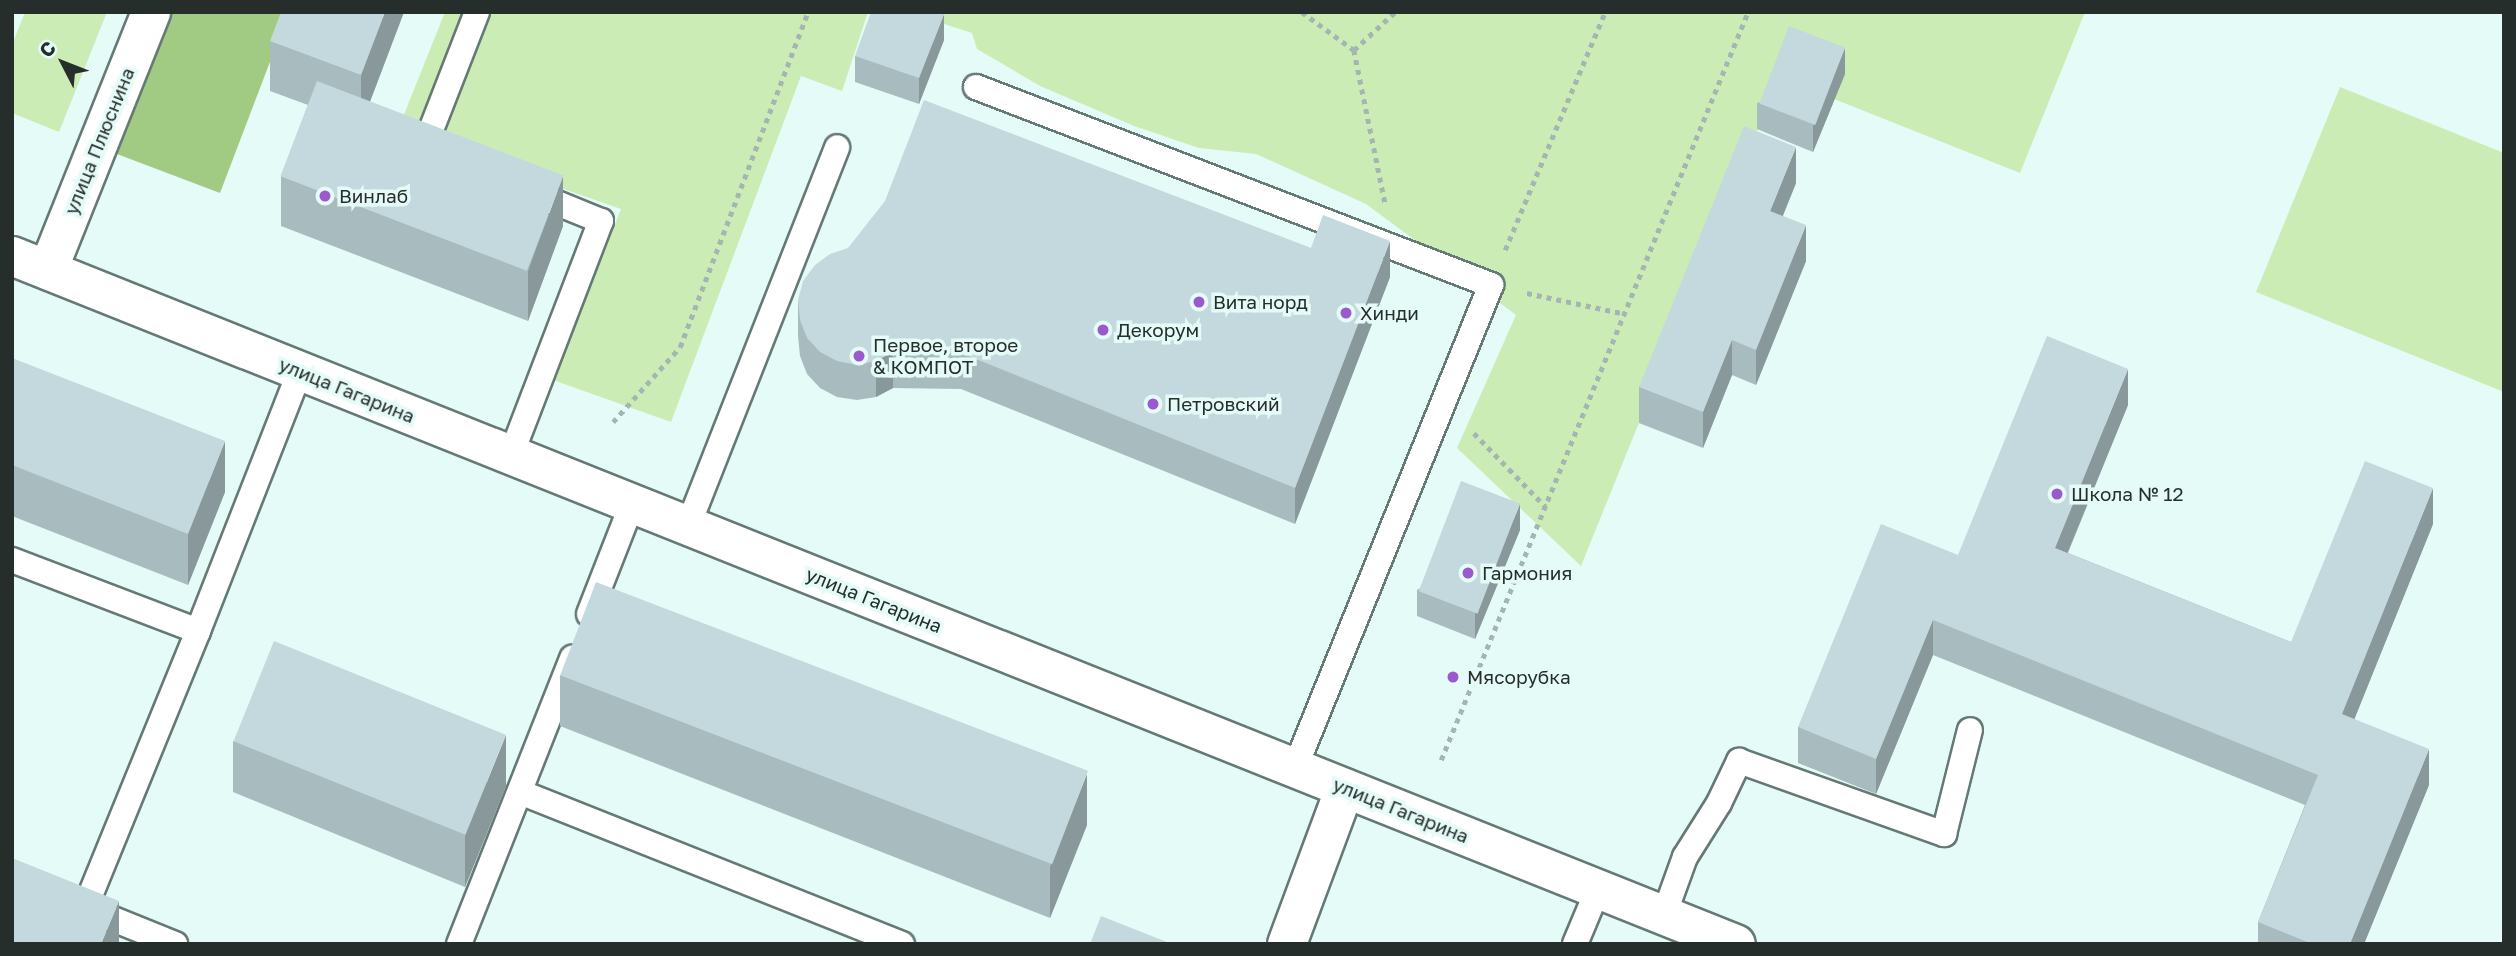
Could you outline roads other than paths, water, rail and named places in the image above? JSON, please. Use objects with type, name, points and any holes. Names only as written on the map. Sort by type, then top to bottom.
[{"type":"street","name":"улица Плюснина","points":[[48,270],[150,12]]},
{"type":"street","name":"улица Гагарина","points":[[12,256],[1736,944]]},
{"type":"street","points":[[1287,944],[1345,788]]},
{"type":"lane","points":[[449,158],[424,148],[477,12]]},
{"type":"lane","points":[[976,87],[1491,285],[1295,768]]},
{"type":"lane","points":[[688,526],[837,147]]},
{"type":"lane","points":[[511,455],[601,221],[512,184]]},
{"type":"lane","points":[[85,908],[300,371]]},
{"type":"lane","points":[[459,944],[632,504]]},
{"type":"lane","points":[[12,560],[198,631]]},
{"type":"lane","points":[[1664,915],[1685,857],[1719,803],[1739,761],[1944,834],[1970,730]]},
{"type":"lane","points":[[520,792],[902,944]]},
{"type":"lane","points":[[1575,944],[1598,889]]},
{"type":"lane","points":[[61,898],[175,944]]},
{"type":"place","name":"Винлаб","points":[[325,196]]},
{"type":"place","name":"Вита норд","points":[[1199,302]]},
{"type":"place","name":"Хинди","points":[[1346,313]]},
{"type":"place","name":"Декорум","points":[[1103,330]]},
{"type":"place","name":"Первое, второе & КОМПОТ","points":[[859,356]]},
{"type":"place","name":"Петровский","points":[[1153,404]]},
{"type":"place","name":"Школа № 12","points":[[2057,494]]},
{"type":"place","name":"Гармония","points":[[1468,573]]},
{"type":"place","name":"Мясорубка","points":[[1453,677]]}]
